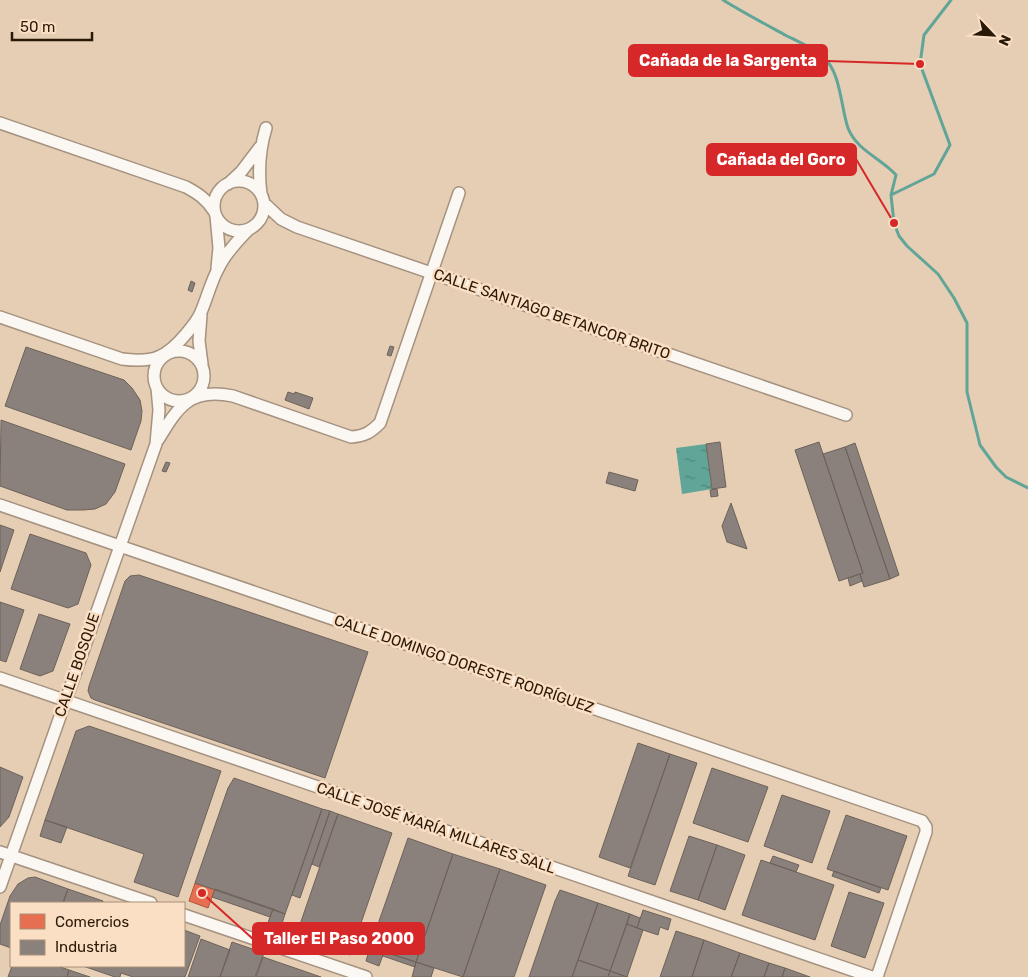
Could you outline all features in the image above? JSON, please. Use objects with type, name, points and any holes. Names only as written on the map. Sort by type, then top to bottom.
[{"type":"street","points":[[0,123],[186,187],[201,194],[207,200],[220,223],[226,228],[241,231],[249,229]]},
{"type":"street","points":[[266,128],[261,145],[259,164],[264,210],[259,221],[230,249],[217,270],[201,314],[182,339],[157,364],[155,370],[157,388],[161,394],[174,401],[189,400],[218,393],[233,396],[351,437],[363,436],[371,432],[380,423],[459,193]]},
{"type":"street","points":[[217,270],[219,248],[214,203],[216,196],[241,172],[261,145]]},
{"type":"street","points":[[227,184],[234,182],[250,184],[262,199]]},
{"type":"street","name":"CALLE SANTIAGO BETANCOR BRITO","points":[[262,199],[281,219],[297,227],[846,415]]},
{"type":"street","points":[[189,400],[196,395],[204,382],[205,374],[199,341],[201,314]]},
{"type":"street","points":[[0,317],[122,359],[138,361],[172,352],[186,352],[199,360],[203,366]]},
{"type":"street","name":"CALLE BOSQUE","points":[[156,444],[160,410],[157,388]]},
{"type":"street","name":"CALLE BOSQUE","points":[[0,887],[6,854],[65,700],[156,444],[172,419],[189,400]]},
{"type":"street","name":"CALLE DOMINGO DORESTE RODRÍGUEZ","points":[[0,505],[922,822],[926,827],[926,832],[877,977]]},
{"type":"street","name":"CALLE JOSÉ MARÍA MILLARES SALL","points":[[0,678],[872,977]]},
{"type":"street","points":[[6,854],[147,902]]},
{"type":"street","points":[[185,915],[366,977]]},
{"type":"water","points":[[706,444],[712,489],[682,494],[676,448]]},
{"type":"building: Comercios","points":[[195,883],[215,889],[208,908],[189,901]]},
{"type":"building: Industria","points":[[191,281],[195,283],[192,292],[188,290]]},
{"type":"building: Industria","points":[[390,346],[394,347],[391,356],[387,355]]},
{"type":"building: Industria","points":[[26,347],[124,380],[140,400],[142,411],[141,421],[131,450],[5,406]]},
{"type":"building: Industria","points":[[288,392],[294,394],[295,392],[313,398],[309,409],[285,400]]},
{"type":"building: Industria","points":[[1,420],[125,464],[115,492],[106,504],[95,509],[67,510],[0,486]]},
{"type":"building: Industria","points":[[720,442],[726,487],[712,489],[706,444]]},
{"type":"building: Industria","points":[[819,442],[863,573],[839,581],[795,450]]},
{"type":"building: Industria","points":[[855,443],[899,575],[890,579],[845,447]]},
{"type":"building: Industria","points":[[845,447],[890,579],[864,587],[860,574],[863,573],[823,454]]},
{"type":"building: Industria","points":[[166,462],[170,463],[166,472],[162,471]]},
{"type":"building: Industria","points":[[609,472],[638,480],[635,491],[606,483]]},
{"type":"building: Industria","points":[[717,489],[718,496],[711,497],[710,490]]},
{"type":"building: Industria","points":[[731,503],[747,549],[727,542],[722,526]]},
{"type":"building: Industria","points":[[0,525],[14,530],[0,572]]},
{"type":"building: Industria","points":[[30,534],[86,553],[91,565],[78,604],[68,608],[11,589]]},
{"type":"building: Industria","points":[[860,574],[862,581],[850,586],[848,578]]},
{"type":"building: Industria","points":[[139,575],[368,652],[325,778],[91,698],[88,691],[89,686],[125,581],[130,576]]},
{"type":"building: Industria","points":[[0,602],[24,610],[6,662],[0,660]]},
{"type":"building: Industria","points":[[39,614],[70,624],[53,671],[40,676],[20,669]]},
{"type":"building: Industria","points":[[89,726],[221,771],[178,897],[134,882],[144,854],[45,820],[76,731]]},
{"type":"building: Industria","points":[[638,743],[670,754],[630,868],[599,857]]},
{"type":"building: Industria","points":[[670,754],[697,763],[655,885],[628,876]]},
{"type":"building: Industria","points":[[0,767],[23,777],[9,817],[0,827]]},
{"type":"building: Industria","points":[[712,768],[768,787],[748,842],[693,823]]},
{"type":"building: Industria","points":[[234,778],[322,809],[285,914],[195,883],[228,788]]},
{"type":"building: Industria","points":[[782,795],[830,811],[812,863],[764,846]]},
{"type":"building: Industria","points":[[322,809],[330,811],[300,898],[292,895]]},
{"type":"building: Industria","points":[[330,811],[338,814],[319,867],[312,864]]},
{"type":"building: Industria","points":[[338,814],[392,833],[350,955],[296,936]]},
{"type":"building: Industria","points":[[846,815],[907,836],[888,890],[827,869]]},
{"type":"building: Industria","points":[[45,820],[67,827],[61,843],[40,836]]},
{"type":"building: Industria","points":[[689,836],[717,845],[698,900],[670,891]]},
{"type":"building: Industria","points":[[408,838],[453,854],[416,962],[370,947]]},
{"type":"building: Industria","points":[[717,845],[745,855],[725,910],[698,900]]},
{"type":"building: Industria","points":[[453,854],[500,869],[463,977],[416,962]]},
{"type":"building: Industria","points":[[773,856],[799,865],[796,872],[770,863]]},
{"type":"building: Industria","points":[[761,860],[834,885],[815,940],[742,915]]},
{"type":"building: Industria","points":[[500,869],[546,885],[514,977],[463,977]]},
{"type":"building: Industria","points":[[834,871],[881,888],[879,893],[832,876]]},
{"type":"building: Industria","points":[[35,877],[68,889],[63,902],[10,902],[10,948],[0,944],[0,925],[10,896],[18,884],[28,878]]},
{"type":"building: Industria","points":[[68,889],[103,901],[103,902],[63,902]]},
{"type":"building: Industria","points":[[215,889],[273,909],[270,917],[212,897]]},
{"type":"building: Industria","points":[[560,890],[598,903],[572,977],[529,977],[555,901]]},
{"type":"building: Industria","points":[[849,892],[884,903],[865,958],[831,946]]},
{"type":"building: Industria","points":[[598,903],[630,914],[610,971],[578,960]]},
{"type":"building: Industria","points":[[273,909],[285,914],[279,933],[266,928]]},
{"type":"building: Industria","points":[[643,910],[671,919],[668,930],[660,927],[658,935],[637,928]]},
{"type":"building: Industria","points":[[630,914],[640,918],[637,928],[627,924]]},
{"type":"building: Industria","points":[[627,924],[643,930],[627,977],[610,971]]},
{"type":"building: Industria","points":[[185,930],[200,936],[185,977],[133,977],[121,973],[120,977],[86,967],[185,967]]},
{"type":"building: Industria","points":[[676,931],[704,940],[692,977],[660,977]]},
{"type":"building: Industria","points":[[201,939],[230,950],[220,977],[188,977]]},
{"type":"building: Industria","points":[[704,940],[740,953],[731,977],[692,977]]},
{"type":"building: Industria","points":[[232,942],[264,953],[255,977],[220,977]]},
{"type":"building: Industria","points":[[370,947],[384,952],[379,966],[366,961]]},
{"type":"building: Industria","points":[[384,952],[416,962],[415,967],[383,956]]},
{"type":"building: Industria","points":[[740,953],[769,963],[764,977],[731,977]]},
{"type":"building: Industria","points":[[263,957],[321,977],[256,977]]},
{"type":"building: Industria","points":[[578,960],[610,971],[608,977],[572,977]]},
{"type":"building: Industria","points":[[416,962],[434,968],[431,977],[412,977]]},
{"type":"building: Industria","points":[[769,963],[785,968],[782,977],[764,977]]},
{"type":"building: Industria","points":[[12,967],[61,967],[69,970],[67,977],[8,977]]},
{"type":"building: Industria","points":[[785,968],[810,977],[782,977]]},
{"type":"building: Industria","points":[[69,970],[90,977],[67,977]]},
{"type":"building: Industria","points":[[610,971],[627,977],[608,977]]},
{"type":"waterway","points":[[723,0],[810,48],[829,63],[834,71],[848,128],[852,136],[857,143],[896,175],[891,195],[894,223],[899,236],[907,246],[938,274],[954,298],[967,323],[967,392],[980,445],[1006,477],[1028,488]]},
{"type":"waterway","points":[[891,195],[934,174],[950,145],[920,64],[924,35],[951,0]]},
{"type":"place","name":"Cañada de la Sargenta","points":[[920,64]]},
{"type":"place","name":"Cañada del Goro","points":[[894,223]]},
{"type":"place","name":"Taller El Paso 2000","points":[[202,893]]}]
